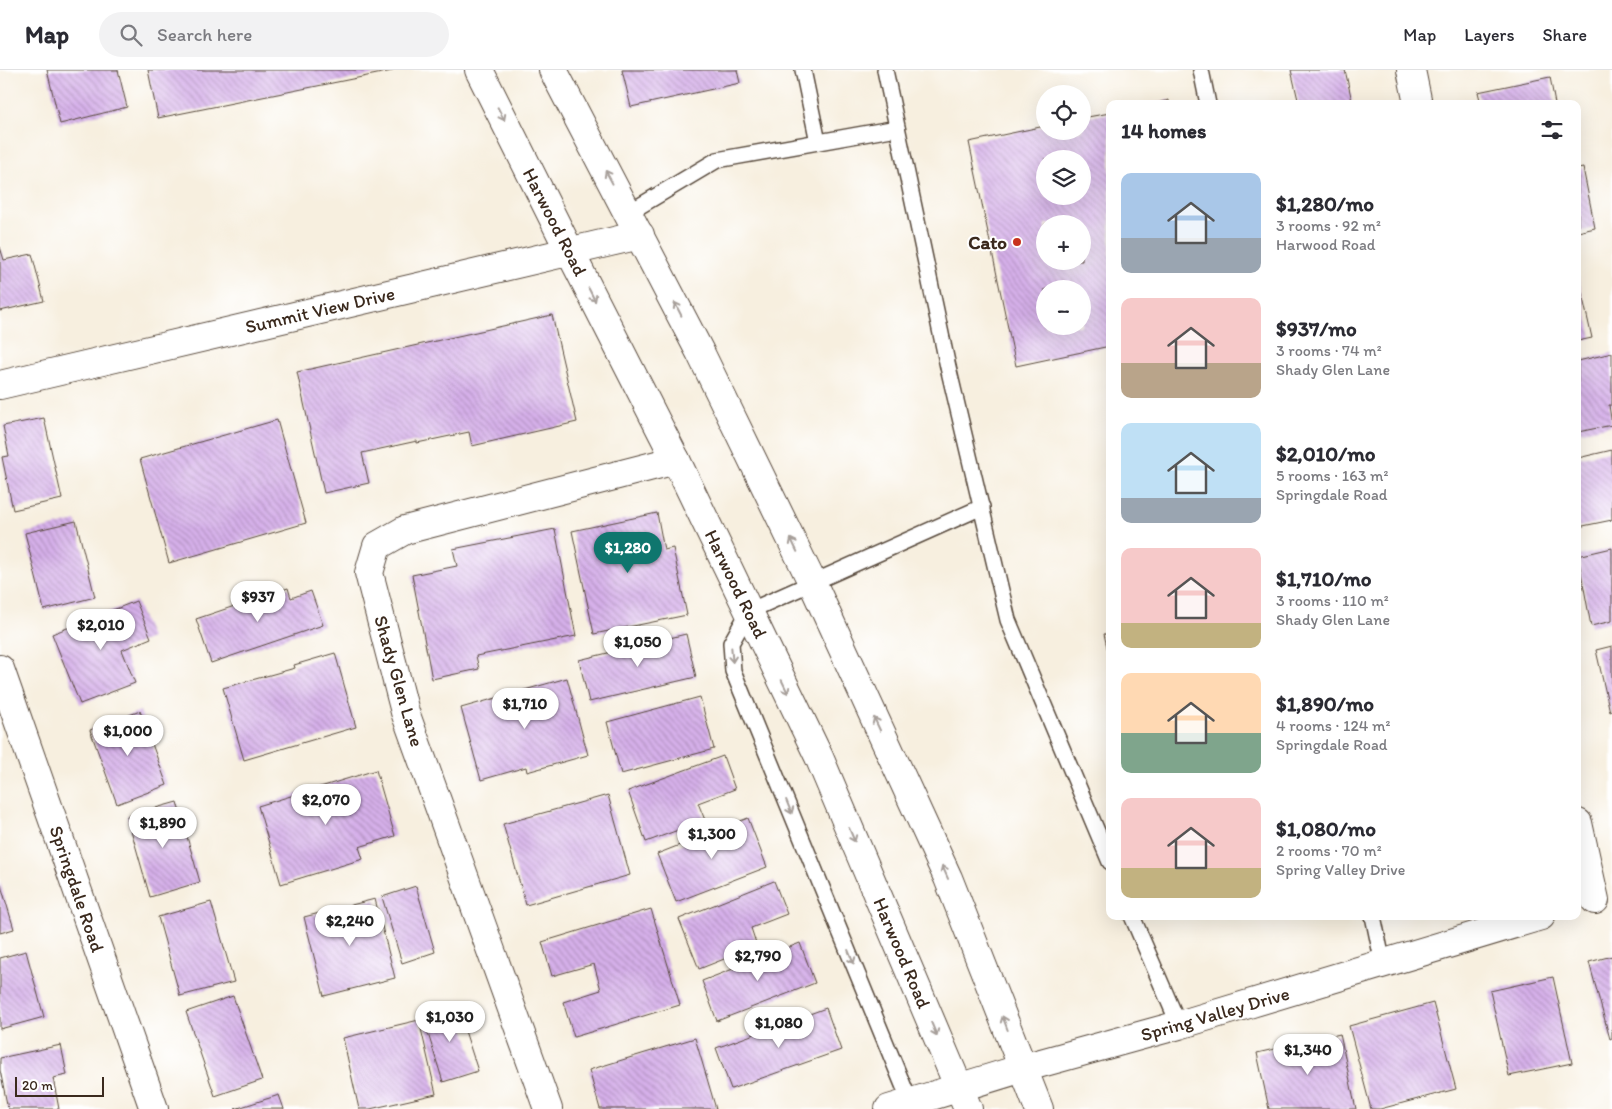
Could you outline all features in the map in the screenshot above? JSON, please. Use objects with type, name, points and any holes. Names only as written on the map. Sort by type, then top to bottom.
[{"type":"street","name":"Harwood Road","points":[[479,70],[676,460],[819,757],[964,1098]]},
{"type":"street","points":[[553,70],[700,352],[812,582],[948,878],[1038,1109]]},
{"type":"street","points":[[1411,70],[1417,100]]},
{"type":"street","name":"Summit View Drive","points":[[0,385],[570,252],[634,224]]},
{"type":"street","name":"Shady Glen Lane","points":[[548,1109],[406,712],[369,573],[377,546],[405,530],[676,460]]},
{"type":"street","name":"Springdale Road","points":[[0,669],[154,1109]]},
{"type":"street","points":[[1581,837],[1595,900]]},
{"type":"street","name":"Spring Valley Drive","points":[[900,1106],[964,1098],[1023,1068],[1179,1025],[1527,920]]},
{"type":"lane","points":[[803,70],[818,142]]},
{"type":"lane","points":[[885,70],[948,367],[1008,620],[1106,853]]},
{"type":"lane","points":[[1201,70],[1207,100]]},
{"type":"lane","points":[[634,224],[717,160],[897,128]]},
{"type":"lane","points":[[900,1106],[734,671],[731,643],[749,611],[982,507]]},
{"type":"lane","points":[[1134,920],[1179,1025]]},
{"type":"lane","points":[[1374,920],[1383,964]]},
{"type":"building","points":[[47,70],[118,70],[127,107],[60,124]]},
{"type":"building","points":[[148,70],[392,70],[392,71],[158,118]]},
{"type":"building","points":[[622,70],[737,70],[740,83],[631,107]]},
{"type":"building","points":[[1291,70],[1345,70],[1352,100],[1298,100]]},
{"type":"building","points":[[1550,77],[1554,100],[1480,100],[1478,92]]},
{"type":"building","name":"Cato","points":[[1106,114],[1106,347],[1016,366],[969,142],[1036,128],[1036,140],[1091,140],[1091,116]]},
{"type":"building","points":[[1581,168],[1583,168],[1595,228],[1581,231]]},
{"type":"building","points":[[0,247],[4,260],[32,254],[44,301],[0,311]]},
{"type":"building","points":[[1581,289],[1592,338],[1581,340]]},
{"type":"building","points":[[552,315],[577,422],[472,446],[469,432],[362,453],[369,483],[324,493],[297,372]]},
{"type":"building","points":[[1612,353],[1612,405],[1609,405],[1612,425],[1581,431],[1581,360]]},
{"type":"building","points":[[44,418],[62,499],[13,510],[2,457],[9,456],[3,426]]},
{"type":"building","points":[[277,420],[306,523],[169,563],[140,459]]},
{"type":"building","points":[[1612,450],[1612,520],[1581,526],[1581,457]]},
{"type":"building","points":[[657,513],[664,550],[673,548],[687,615],[594,634],[572,531]]},
{"type":"building","points":[[76,521],[95,597],[44,610],[25,533]]},
{"type":"building","points":[[555,529],[576,636],[476,656],[479,669],[432,679],[412,575],[457,566],[453,549]]},
{"type":"building","points":[[1612,548],[1612,621],[1591,626],[1581,572],[1581,555]]},
{"type":"building","points":[[288,588],[291,598],[311,591],[323,625],[211,663],[196,619]]},
{"type":"building","points":[[136,601],[151,638],[122,650],[135,683],[80,704],[52,634]]},
{"type":"building","points":[[686,634],[696,677],[589,702],[579,660]]},
{"type":"building","points":[[1612,646],[1612,711],[1610,712],[1596,650]]},
{"type":"building","points":[[335,653],[356,727],[244,760],[223,688],[295,668],[294,665]]},
{"type":"building","points":[[567,678],[588,755],[527,772],[526,767],[481,780],[461,708]]},
{"type":"building","points":[[700,697],[714,749],[621,774],[607,722]]},
{"type":"building","points":[[140,711],[167,785],[117,804],[90,730]]},
{"type":"building","points":[[723,756],[735,789],[698,803],[705,820],[646,842],[628,791]]},
{"type":"building","points":[[376,770],[395,836],[359,847],[363,859],[281,884],[258,806]]},
{"type":"building","points":[[608,795],[630,875],[526,905],[503,824]]},
{"type":"building","points":[[177,802],[200,882],[150,897],[127,816]]},
{"type":"building","points":[[748,818],[767,867],[676,902],[657,854]]},
{"type":"building","points":[[774,881],[787,914],[751,928],[757,946],[699,969],[679,919]]},
{"type":"building","points":[[0,882],[14,929],[0,933]]},
{"type":"building","points":[[416,886],[435,952],[402,963],[382,897]]},
{"type":"building","points":[[375,899],[395,978],[324,996],[304,917]]},
{"type":"building","points":[[211,902],[234,982],[180,996],[158,917]]},
{"type":"building","points":[[651,909],[680,1005],[574,1037],[563,1002],[601,990],[594,964],[552,976],[542,942]]},
{"type":"building","points":[[800,943],[815,983],[717,1021],[702,981]]},
{"type":"building","points":[[26,951],[44,1017],[0,1029],[0,958]]},
{"type":"building","points":[[1612,956],[1612,1038],[1610,1039],[1589,962]]},
{"type":"building","points":[[1553,977],[1572,1063],[1509,1076],[1490,991]]},
{"type":"building","points":[[233,996],[262,1080],[215,1096],[186,1012]]},
{"type":"building","points":[[456,1003],[478,1071],[443,1082],[422,1014]]},
{"type":"building","points":[[1433,1003],[1456,1089],[1380,1109],[1371,1109],[1349,1026]]},
{"type":"building","points":[[826,1008],[841,1050],[731,1089],[716,1048]]},
{"type":"building","points":[[419,1020],[436,1094],[370,1109],[359,1109],[343,1038]]},
{"type":"building","points":[[1340,1034],[1356,1109],[1269,1109],[1257,1053]]},
{"type":"building","points":[[695,1038],[716,1109],[600,1109],[589,1070]]},
{"type":"building","points":[[61,1045],[67,1075],[53,1078],[59,1109],[8,1109],[0,1070],[0,1058]]},
{"type":"building","points":[[279,1095],[284,1109],[235,1109]]},
{"type":"place","name":"Cato","points":[[1017,242]]}]
